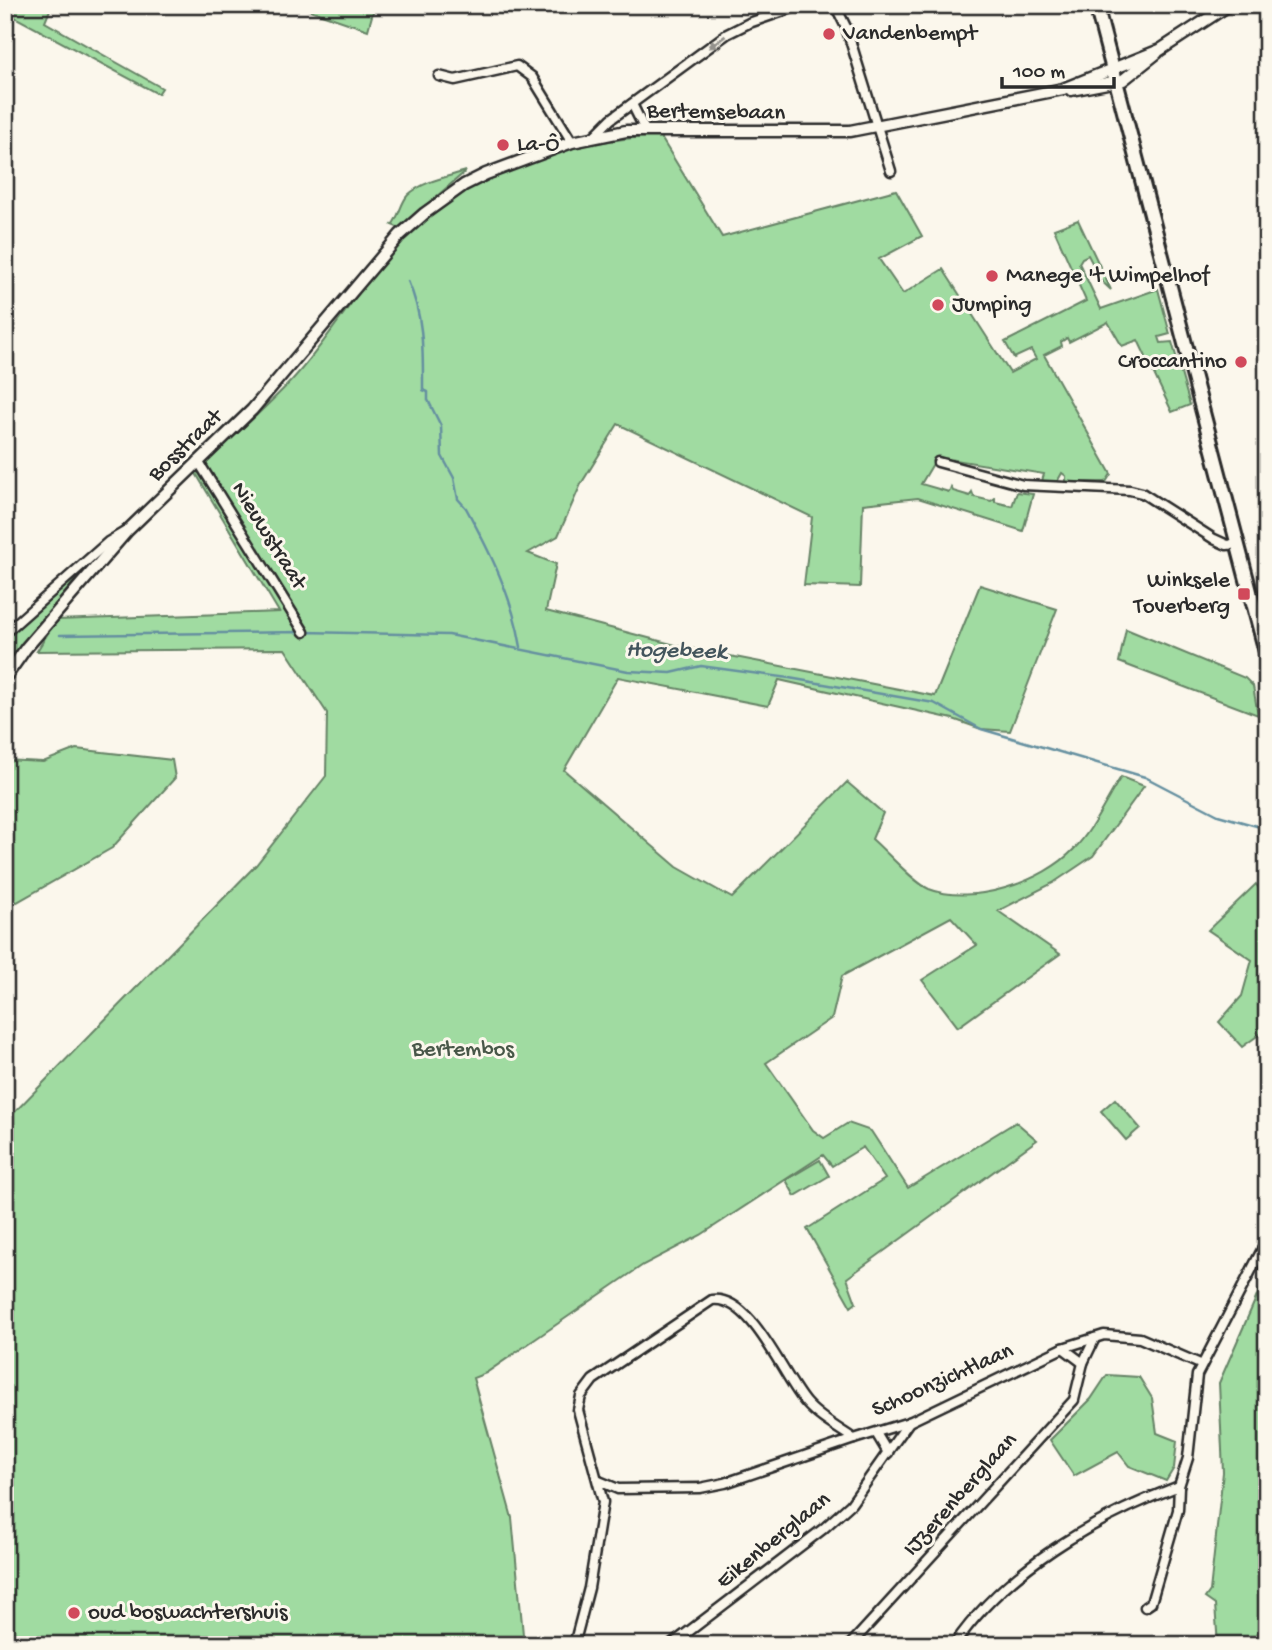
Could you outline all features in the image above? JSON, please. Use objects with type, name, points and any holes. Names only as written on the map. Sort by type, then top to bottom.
[{"type":"main road","points":[[1096,5],[1267,656]]},
{"type":"street","points":[[593,137],[632,104],[740,27],[801,5]]},
{"type":"street","points":[[835,5],[846,27],[875,128],[891,171]]},
{"type":"street","points":[[1116,83],[1129,77],[1160,50],[1229,5]]},
{"type":"street","name":"Bertemsebaan","points":[[1063,89],[1160,50]]},
{"type":"street","points":[[439,76],[455,80],[517,66],[532,77],[572,142]]},
{"type":"street","name":"Bertemsebaan","points":[[394,242],[425,213],[464,185],[572,142],[593,137],[645,131],[813,133],[875,128],[1063,89],[1116,83]]},
{"type":"street","points":[[632,104],[645,131]]},
{"type":"street","name":"Bosstraat","points":[[5,678],[26,648],[127,531],[252,410],[394,242]]},
{"type":"street","name":"Nieuwstraat","points":[[198,461],[304,632]]},
{"type":"street","points":[[938,462],[1023,485],[1130,490],[1142,494],[1214,539],[1227,545],[1237,544]]},
{"type":"street","points":[[5,633],[108,542],[127,531]]},
{"type":"street","points":[[1145,1607],[1151,1603],[1178,1510],[1179,1486],[1188,1458],[1195,1385],[1200,1364],[1267,1240]]},
{"type":"street","name":"Schoonzichtlaan","points":[[574,1645],[589,1588],[603,1502],[578,1410],[584,1390],[604,1372],[712,1300],[731,1303],[749,1317],[807,1404],[854,1439],[909,1422],[1063,1348],[1095,1338],[1118,1335],[1140,1338],[1200,1364]]},
{"type":"street","name":"IJzerenberglaan","points":[[850,1645],[1074,1400],[1083,1363],[1095,1338]]},
{"type":"street","points":[[1063,1348],[1083,1363]]},
{"type":"street","name":"Eikenberglaan","points":[[671,1645],[823,1529],[851,1504],[909,1422]]},
{"type":"street","points":[[876,1433],[888,1453]]},
{"type":"street","points":[[599,1481],[618,1489],[700,1488],[725,1483],[854,1439]]},
{"type":"street","points":[[954,1645],[972,1623],[1036,1561],[1156,1495],[1179,1486]]},
{"type":"street","points":[[603,1502],[618,1489]]},
{"type":"green space","points":[[5,5],[52,5],[45,22],[162,88],[158,94],[5,12]]},
{"type":"green space","points":[[295,5],[375,5],[368,30]]},
{"type":"green space","name":"Bertembos","points":[[660,136],[722,237],[896,190],[922,236],[879,259],[903,294],[943,269],[1010,373],[1036,359],[1031,350],[1014,358],[1005,342],[1086,301],[1054,229],[1078,220],[1111,290],[1096,276],[1098,274],[1088,255],[1082,258],[1079,263],[1101,309],[1158,289],[1170,334],[1159,337],[1161,343],[1172,342],[1190,405],[1172,412],[1138,340],[1122,346],[1108,322],[1069,342],[1067,338],[1061,342],[1062,346],[1044,355],[1111,474],[1106,482],[1066,482],[1066,476],[1062,473],[1057,482],[1042,481],[1044,474],[937,457],[921,484],[949,492],[951,487],[953,491],[970,496],[972,492],[974,497],[991,501],[995,498],[995,502],[1012,506],[1017,492],[1033,494],[1023,531],[918,498],[863,504],[860,587],[804,585],[812,517],[618,424],[581,484],[558,536],[528,553],[556,564],[546,611],[679,646],[935,696],[980,585],[1057,609],[1010,731],[981,729],[953,719],[779,680],[768,706],[618,677],[564,770],[677,867],[732,898],[847,782],[883,813],[872,839],[900,866],[929,889],[946,894],[965,895],[1006,888],[1044,872],[1061,861],[1081,841],[1121,777],[1144,786],[1093,856],[1053,883],[998,911],[1060,954],[958,1027],[922,980],[977,945],[951,917],[842,976],[832,1018],[766,1063],[813,1130],[824,1138],[848,1123],[871,1131],[908,1188],[1016,1122],[1037,1140],[847,1278],[856,1303],[851,1307],[807,1229],[885,1179],[863,1147],[832,1166],[823,1155],[701,1235],[643,1265],[486,1373],[473,1378],[512,1518],[524,1645],[5,1645],[5,1122],[256,865],[326,776],[327,713],[285,649],[37,651],[56,620],[279,612],[195,472],[292,380],[319,348],[369,278],[397,246],[424,220],[453,198],[518,165],[552,153],[623,139]]},
{"type":"green space","points":[[466,171],[400,228],[392,225],[406,198],[414,190],[435,180]]},
{"type":"green space","points":[[81,573],[5,666],[5,640]]},
{"type":"green space","points":[[1126,629],[1245,678],[1253,686],[1258,715],[1119,662]]},
{"type":"green space","points":[[76,749],[172,760],[175,778],[112,848],[17,902],[5,896],[5,760],[43,762]]},
{"type":"green space","points":[[1256,884],[1267,900],[1267,1029],[1242,1047],[1219,1022],[1242,996],[1252,960],[1208,930]]},
{"type":"green space","points":[[1115,1099],[1140,1128],[1126,1140],[1101,1111]]},
{"type":"green space","points":[[820,1160],[829,1176],[795,1196],[786,1180]]},
{"type":"green space","points":[[1267,1273],[1267,1645],[1218,1645],[1215,1605],[1205,1598],[1210,1591],[1223,1472],[1219,1383]]},
{"type":"green space","points":[[1107,1375],[1139,1377],[1152,1398],[1157,1433],[1177,1441],[1174,1468],[1166,1481],[1129,1466],[1118,1452],[1074,1476],[1050,1440],[1091,1399]]},
{"type":"waterway","points":[[408,281],[420,321],[423,390],[428,392],[428,400],[441,426],[442,456],[454,478],[458,499],[466,508],[500,576],[521,647]]},
{"type":"waterway","name":"Hogebeek","points":[[60,635],[304,632],[449,635],[628,671],[671,673],[701,666],[789,678],[934,703],[981,729],[1145,777],[1218,815],[1267,829]]},
{"type":"place","name":"Vandenbempt","points":[[829,34]]},
{"type":"place","name":"La-Ô","points":[[503,145]]},
{"type":"place","name":"Manege 't Wimpelhof","points":[[992,276]]},
{"type":"place","name":"Jumping","points":[[938,305]]},
{"type":"place","name":"Croccantino","points":[[1241,362]]},
{"type":"place","name":"Winksele Toverberg","points":[[1244,594]]},
{"type":"place","name":"oud boswachtershuis","points":[[74,1613]]}]
